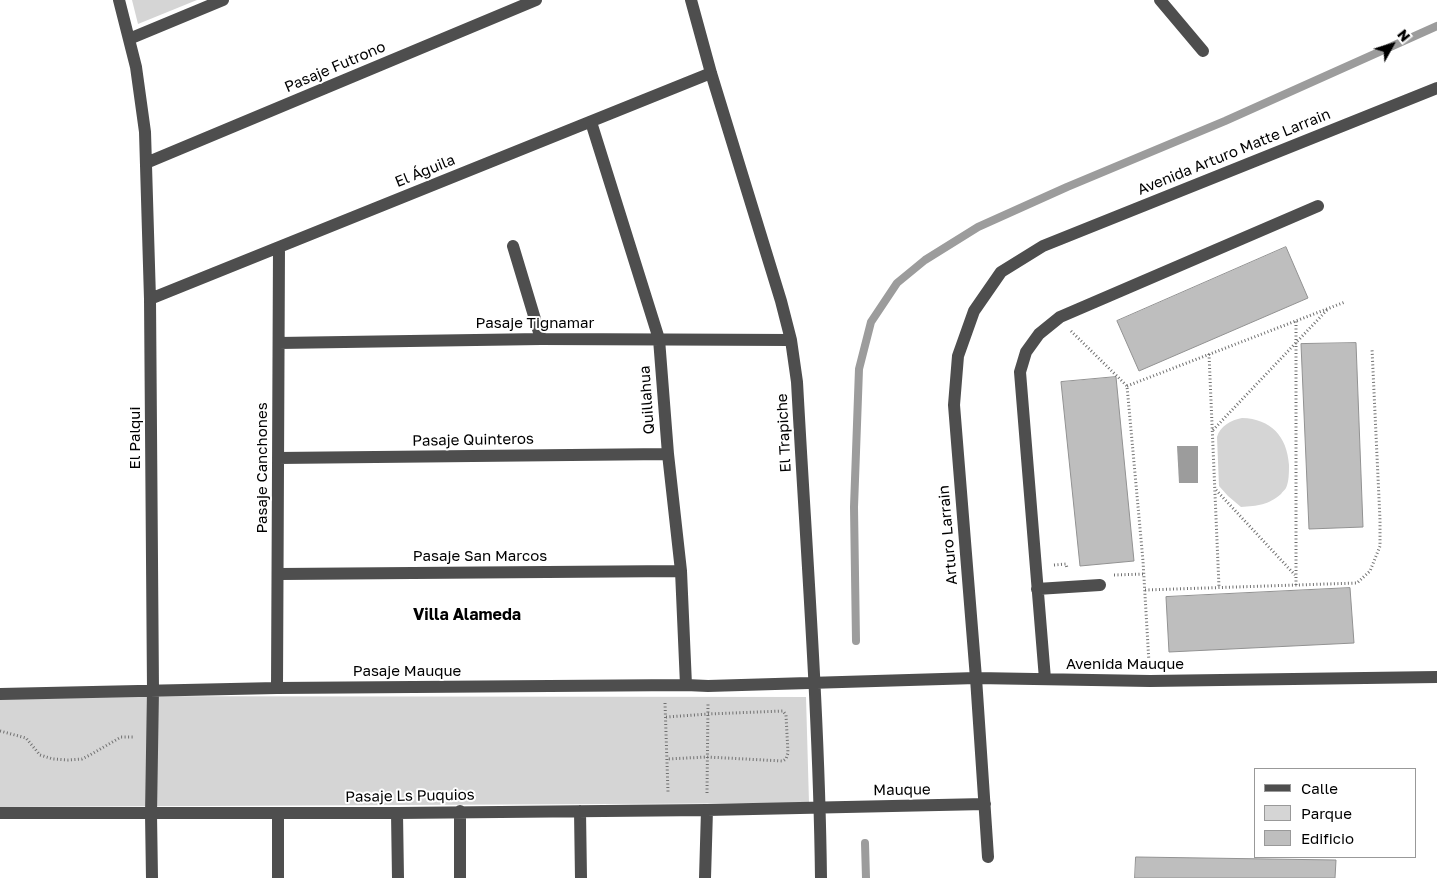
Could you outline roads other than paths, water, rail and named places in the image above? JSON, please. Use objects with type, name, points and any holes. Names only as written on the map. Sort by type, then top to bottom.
[{"type":"street","name":"El Palqui","points":[[119,0],[136,67],[145,132],[150,299],[153,690],[152,878]]},
{"type":"street","points":[[128,38],[223,0]]},
{"type":"street","name":"Pasaje Futrono","points":[[146,163],[536,0]]},
{"type":"street","name":"El Trapiche","points":[[691,0],[711,73],[792,340],[798,391],[814,683],[821,878]]},
{"type":"street","points":[[1160,0],[1203,51]]},
{"type":"street","name":"El Águila","points":[[150,299],[711,73]]},
{"type":"street","name":"Avenida Arturo Matte Larrain","points":[[1043,246],[1437,88]]},
{"type":"street","name":"Quillahua","points":[[591,122],[659,339],[668,454],[681,570],[686,684]]},
{"type":"street","points":[[1045,679],[1020,372],[1026,352],[1039,334],[1060,317],[1318,206]]},
{"type":"street","points":[[513,246],[541,339]]},
{"type":"street","name":"Arturo Larrain","points":[[988,857],[954,405],[958,356],[974,311],[1001,272],[1043,246]]},
{"type":"street","name":"Pasaje Canchones","points":[[278,688],[279,247]]},
{"type":"street","name":"Pasaje Tignamar","points":[[279,343],[541,339],[792,340]]},
{"type":"street","name":"Pasaje Quinteros","points":[[278,458],[668,454]]},
{"type":"street","name":"Pasaje San Marcos","points":[[279,574],[681,570]]},
{"type":"street","points":[[1038,589],[1100,585]]},
{"type":"street","name":"Avenida Mauque","points":[[814,683],[976,678],[1150,681],[1437,677]]},
{"type":"street","name":"Pasaje Mauque","points":[[0,694],[278,688],[686,684],[708,686],[814,683]]},
{"type":"street","name":"Mauque","points":[[820,809],[985,804]]},
{"type":"street","name":"Pasaje Ls Puquios","points":[[0,813],[397,813],[820,809]]},
{"type":"street","points":[[705,878],[707,810]]},
{"type":"street","points":[[460,811],[460,878]]},
{"type":"street","points":[[580,811],[581,878]]},
{"type":"street","points":[[278,813],[278,878]]},
{"type":"street","points":[[397,813],[398,878]]},
{"type":"waterway","points":[[856,641],[854,507],[859,369],[871,322],[897,283],[925,260],[978,227],[1067,187],[1225,121],[1437,26]]},
{"type":"waterway","points":[[865,843],[866,878]]},
{"type":"district","name":"Villa Alameda","points":[[467,615]]}]
